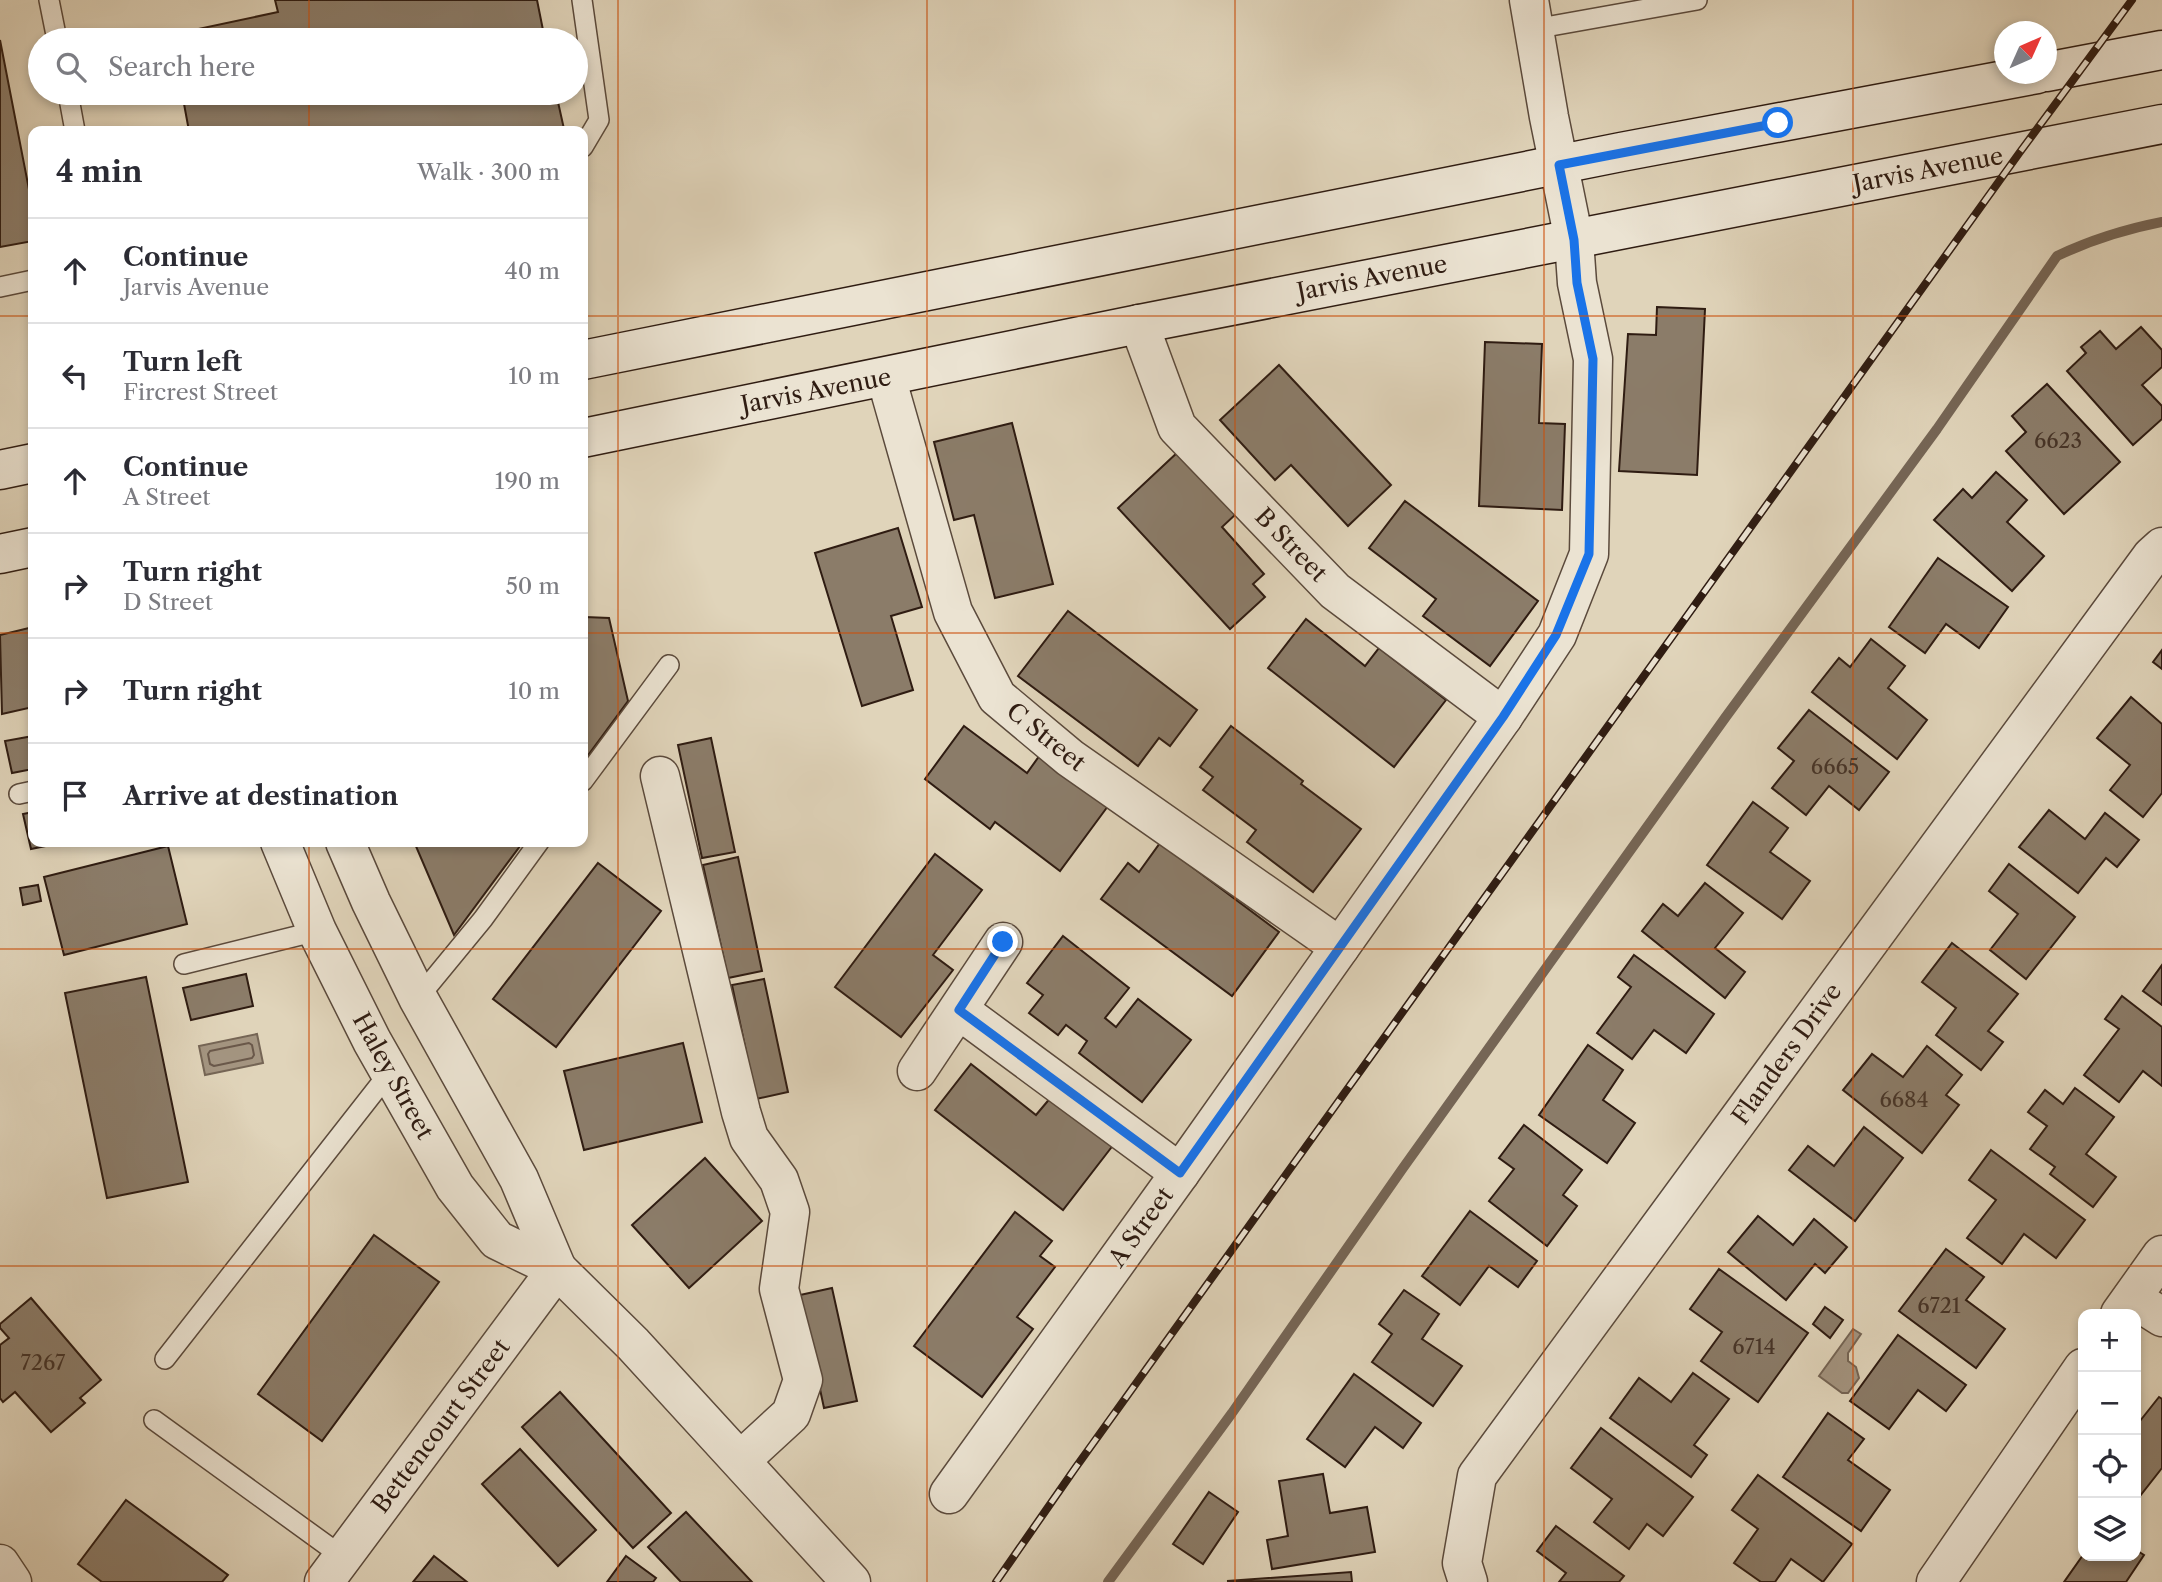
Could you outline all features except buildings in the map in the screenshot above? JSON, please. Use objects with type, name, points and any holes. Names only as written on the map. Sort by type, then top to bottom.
[{"type":"street","name":"A Street","points":[[948,1494],[1180,1173],[1503,717],[1556,635],[1589,554],[1593,359],[1577,283],[1574,240],[1531,15]]},
{"type":"street","points":[[2057,70],[2162,50]]},
{"type":"street","points":[[588,359],[1559,165],[1994,82]]},
{"type":"street","name":"Jarvis Avenue","points":[[588,437],[1139,324],[2162,124]]},
{"type":"street","name":"B Street","points":[[1139,324],[1177,427],[1335,591],[1503,717]]},
{"type":"street","name":"C Street","points":[[886,377],[953,612],[997,697],[1070,758],[1340,947]]},
{"type":"street","points":[[0,470],[28,464]]},
{"type":"street","name":"Flanders Drive","points":[[1468,1582],[1462,1563],[1477,1476],[2152,556],[2162,547]]},
{"type":"street","points":[[0,554],[28,548]]},
{"type":"street","points":[[660,776],[748,1138],[779,1180],[790,1212],[779,1289],[803,1380],[791,1414],[741,1460]]},
{"type":"street","name":"Haley Street","points":[[282,847],[317,930],[389,1073],[455,1187],[497,1240],[557,1269],[633,1344],[851,1582]]},
{"type":"street","name":"Haley Street","points":[[347,847],[418,998],[519,1179],[557,1269]]},
{"type":"street","points":[[917,1071],[1003,942]]},
{"type":"street","points":[[959,1010],[1180,1173]]},
{"type":"street","points":[[2138,1309],[2162,1255]]},
{"type":"street","name":"Bettencourt Street","points":[[334,1570],[557,1269]]},
{"type":"street","points":[[1936,1582],[2080,1372]]},
{"type":"street","points":[[0,1564],[12,1582]]},
{"type":"lane","points":[[49,0],[55,28]]},
{"type":"lane","points":[[582,0],[586,28]]},
{"type":"lane","points":[[1531,15],[1697,0]]},
{"type":"lane","points":[[588,42],[599,120],[588,139]]},
{"type":"lane","points":[[70,105],[74,126]]},
{"type":"lane","points":[[0,287],[28,281]]},
{"type":"lane","points":[[588,775],[669,665]]},
{"type":"lane","points":[[418,998],[483,919],[535,847]]},
{"type":"lane","points":[[184,964],[317,930]]},
{"type":"lane","points":[[165,1359],[389,1073]]},
{"type":"lane","points":[[154,1420],[334,1570]]},
{"type":"water","points":[[257,1034],[263,1063],[205,1075],[199,1046]]},
{"type":"water","points":[[1853,1329],[1861,1334],[1848,1353],[1848,1361],[1856,1367],[1859,1378],[1848,1393],[1842,1393],[1819,1376]]},
{"type":"waterway","points":[[1108,1582],[1232,1413],[1403,1168],[1725,718],[1937,429],[2057,256],[2109,236],[2162,222]]},
{"type":"railway","points":[[996,1582],[2020,152],[2132,0]]},
{"type":"route","points":[[1003,942],[959,1010],[1180,1173],[1503,717],[1556,635],[1589,554],[1593,359],[1577,283],[1574,240],[1559,165],[1778,123]]}]
